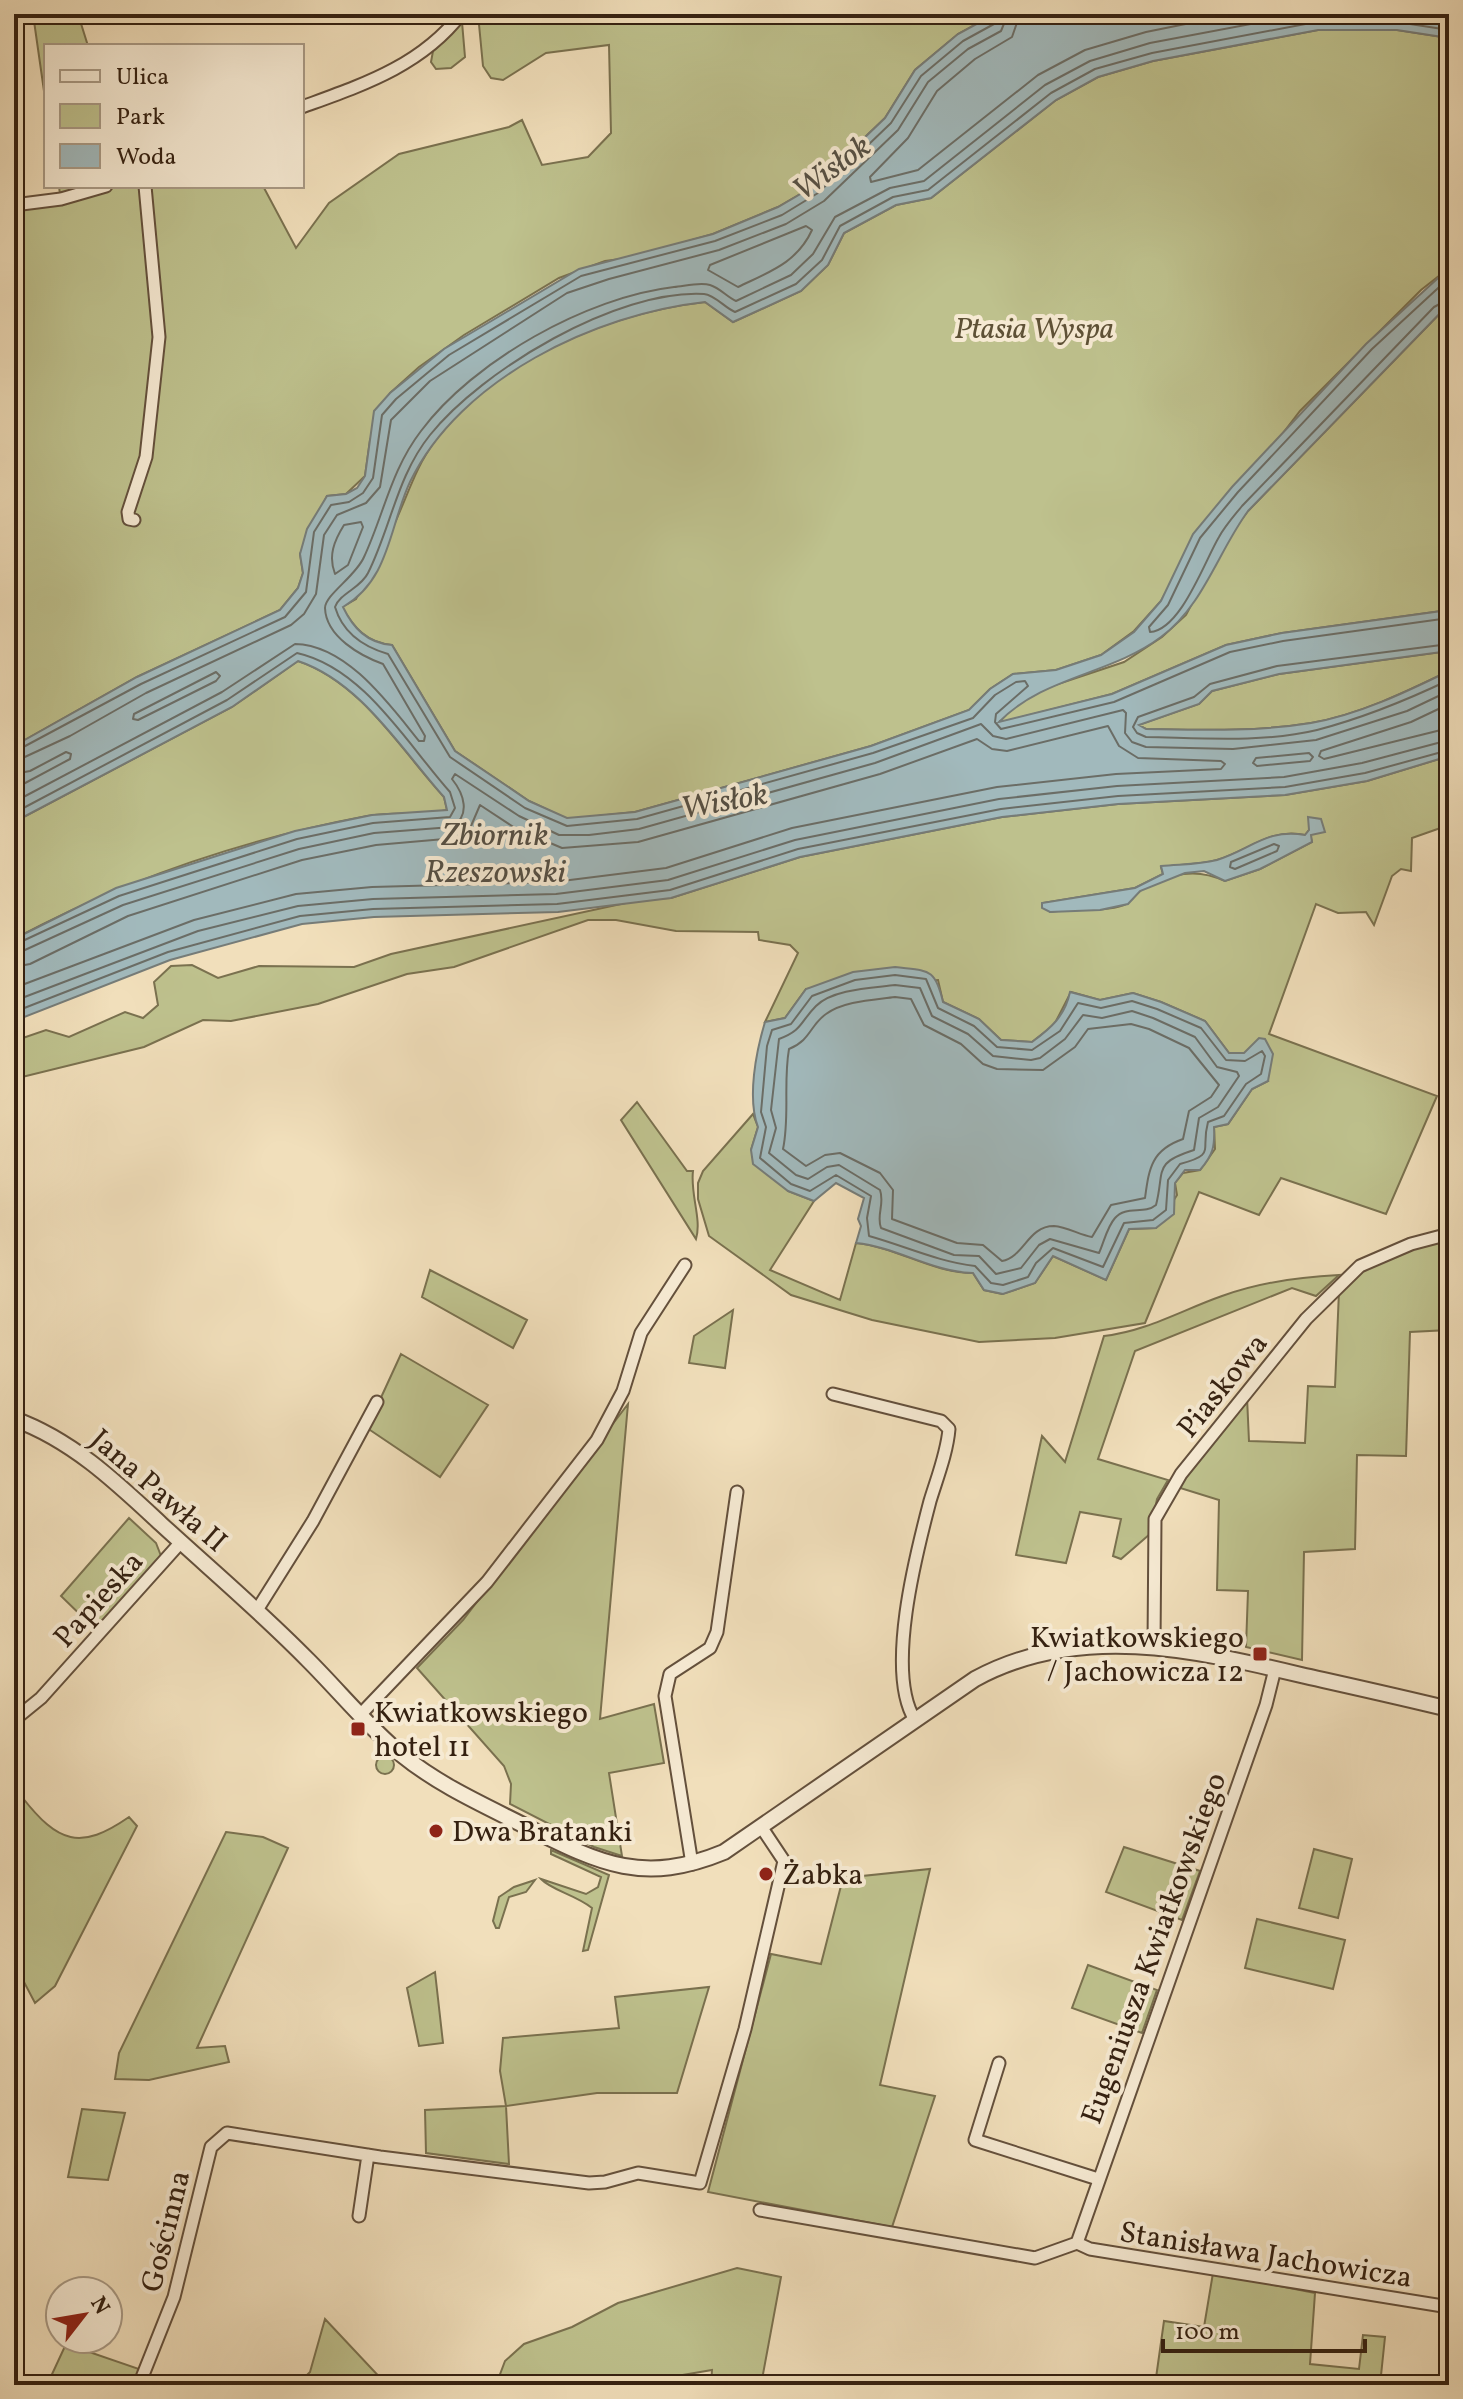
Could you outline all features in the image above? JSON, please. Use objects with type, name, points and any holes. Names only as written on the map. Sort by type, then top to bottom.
[{"type":"street","points":[[304,106],[401,68],[433,44],[461,14]]},
{"type":"street","points":[[14,205],[61,199],[99,188]]},
{"type":"street","points":[[134,520],[129,519],[128,512],[146,457],[159,337],[145,188]]},
{"type":"street","name":"Piaskowa","points":[[1154,1646],[1155,1519],[1181,1474],[1306,1319],[1360,1266],[1398,1248],[1449,1234]]},
{"type":"street","points":[[361,1714],[487,1582],[597,1440],[623,1391],[641,1333],[685,1265]]},
{"type":"street","points":[[833,1394],[941,1421],[949,1429],[925,1521],[901,1649],[904,1697],[915,1720]]},
{"type":"street","points":[[377,1402],[313,1521],[259,1612],[402,1755],[436,1780],[581,1854],[636,1870],[657,1871],[692,1864],[724,1852],[975,1679],[1030,1656],[1097,1647],[1154,1646],[1275,1669],[1449,1709]]},
{"type":"street","name":"Jana Pawła II","points":[[14,1419],[45,1431],[80,1453],[259,1612]]},
{"type":"street","points":[[692,1864],[665,1696],[670,1674],[710,1648],[717,1632],[737,1492]]},
{"type":"street","name":"Papieska","points":[[14,1720],[41,1698],[181,1542]]},
{"type":"street","name":"Eugeniusza Kwiatkowskiego","points":[[1077,2243],[1266,1705],[1275,1669]]},
{"type":"street","points":[[359,2216],[368,2155],[589,2183],[638,2173],[700,2183],[745,2029],[784,1861],[762,1828]]},
{"type":"street","points":[[999,2063],[975,2140],[1098,2179]]},
{"type":"street","name":"Gościnna","points":[[139,2385],[174,2297],[211,2147],[221,2135],[234,2133],[368,2155]]},
{"type":"street","points":[[760,2210],[1035,2258],[1077,2243]]},
{"type":"street","name":"Stanisława Jachowicza","points":[[1077,2243],[1090,2249],[1268,2280],[1449,2307]]},
{"type":"green space","points":[[33,14],[78,14],[87,44],[44,44],[44,91]]},
{"type":"green space","points":[[478,14],[995,14],[958,34],[915,70],[885,118],[814,186],[778,207],[713,234],[629,258],[605,261],[559,278],[464,335],[419,367],[390,393],[370,440],[365,476],[346,494],[327,496],[300,554],[303,573],[298,588],[280,610],[137,677],[14,746],[14,201],[60,195],[59,188],[264,188],[296,248],[329,203],[399,154],[509,127],[522,120],[542,165],[588,157],[611,133],[609,45],[546,53],[503,80],[491,78],[483,66]]},
{"type":"green space","points":[[462,22],[465,57],[451,68],[436,69],[431,62],[433,51]]},
{"type":"green space","name":"Ptasia Wyspa","points":[[1318,30],[1397,30],[1449,38],[1449,268],[1421,290],[1300,411],[1177,572],[1161,601],[1134,631],[1101,655],[1056,670],[1013,674],[990,689],[969,710],[871,746],[635,812],[567,819],[529,801],[455,751],[392,645],[368,638],[351,622],[342,607],[356,599],[429,450],[460,413],[489,387],[522,365],[593,330],[668,308],[705,302],[733,322],[801,291],[828,265],[844,233],[896,205],[931,198],[1056,100],[1098,77],[1153,61]]},
{"type":"green space","points":[[1449,304],[1449,610],[1282,633],[1226,645],[1112,694],[998,723],[1021,700],[1040,690],[1124,662],[1162,637],[1186,615],[1225,542],[1248,511]]},
{"type":"green space","points":[[1449,651],[1449,671],[1382,702],[1329,719],[1290,726],[1228,730],[1146,729],[1138,725],[1199,704],[1212,691],[1279,674]]},
{"type":"green space","points":[[298,661],[341,684],[378,719],[444,797],[447,810],[367,816],[231,849],[98,898],[14,939],[14,822],[232,707]]},
{"type":"green space","points":[[1449,756],[1449,825],[1412,838],[1411,871],[1401,869],[1392,876],[1374,925],[1366,912],[1338,913],[1316,904],[1269,1034],[1437,1096],[1386,1214],[1281,1178],[1259,1215],[1199,1192],[1145,1323],[1055,1338],[979,1342],[872,1320],[791,1295],[709,1236],[698,1199],[698,1183],[703,1171],[753,1114],[758,1127],[751,1150],[788,1191],[814,1201],[770,1270],[840,1300],[856,1243],[886,1249],[943,1269],[973,1273],[984,1290],[1002,1294],[1035,1283],[1053,1256],[1106,1280],[1129,1229],[1156,1228],[1177,1195],[1175,1183],[1183,1173],[1200,1170],[1215,1149],[1214,1127],[1228,1124],[1252,1089],[1268,1081],[1244,1053],[1229,1053],[1205,1021],[1133,993],[1100,1000],[1071,992],[1054,1025],[1032,1042],[1001,1040],[979,1019],[943,1002],[938,980],[806,989],[785,1018],[765,1022],[798,953],[790,945],[759,940],[758,932],[676,931],[616,920],[588,920],[454,967],[407,974],[318,1004],[231,1021],[203,1020],[144,1047],[14,1079],[14,1041],[46,1030],[69,1037],[125,1012],[143,1018],[158,1005],[154,982],[171,966],[192,965],[218,978],[259,966],[354,967],[391,954],[644,899],[671,898],[800,857],[1002,817],[1118,804],[1285,795],[1367,781]],"holes":[[[1309,830],[1312,842],[1260,869],[1225,881],[1193,873],[1164,879],[1143,889],[1127,904],[1115,907],[1050,912],[1043,903],[1135,888],[1163,874],[1161,867],[1217,860],[1281,834],[1305,835]]]},
{"type":"green space","points":[[637,1102],[687,1171],[693,1171],[698,1223],[696,1239],[621,1120]]},
{"type":"green space","points":[[1449,1240],[1449,1330],[1410,1332],[1406,1456],[1357,1455],[1355,1549],[1304,1552],[1302,1660],[1246,1647],[1248,1591],[1217,1590],[1219,1500],[1177,1487],[1247,1397],[1249,1441],[1305,1443],[1308,1386],[1335,1387],[1339,1291],[1377,1262],[1417,1247]]},
{"type":"green space","points":[[430,1270],[527,1320],[513,1348],[422,1297]]},
{"type":"green space","points":[[1339,1275],[1316,1296],[1292,1288],[1135,1351],[1098,1459],[1168,1480],[1157,1499],[1150,1534],[1121,1559],[1113,1556],[1121,1519],[1080,1512],[1066,1563],[1016,1555],[1042,1436],[1065,1462],[1104,1336],[1150,1325],[1251,1287]]},
{"type":"green space","points":[[733,1310],[725,1368],[689,1363],[694,1336]]},
{"type":"green space","points":[[401,1354],[488,1405],[440,1477],[367,1428]]},
{"type":"green space","points":[[628,1404],[600,1719],[654,1704],[664,1763],[609,1773],[622,1856],[594,1847],[510,1804],[511,1784],[504,1766],[417,1668],[463,1620]]},
{"type":"green space","points":[[129,1518],[156,1543],[161,1556],[96,1630],[61,1596]]},
{"type":"green space","points":[[385,1756],[394,1765],[385,1774],[376,1765]]},
{"type":"green space","points":[[22,1797],[47,1824],[71,1837],[97,1835],[129,1817],[137,1826],[55,1986],[35,2003],[14,1963],[14,1799]]},
{"type":"green space","points":[[226,1832],[263,1837],[288,1848],[197,2048],[225,2046],[229,2062],[149,2080],[115,2079],[119,2053]]},
{"type":"green space","points":[[1124,1847],[1200,1871],[1182,1920],[1106,1892]]},
{"type":"green space","points":[[1314,1849],[1352,1859],[1338,1918],[1299,1908]]},
{"type":"green space","points":[[551,1850],[609,1875],[588,1950],[583,1951],[592,1908],[541,1879],[586,1894],[598,1887],[601,1877],[551,1854]]},
{"type":"green space","points":[[930,1869],[880,2085],[935,2096],[892,2227],[708,2192],[771,1954],[821,1964],[843,1878]]},
{"type":"green space","points":[[535,1880],[526,1892],[509,1897],[499,1928],[496,1928],[493,1921],[499,1897],[514,1887]]},
{"type":"green space","points":[[1257,1919],[1345,1940],[1333,1989],[1245,1968]]},
{"type":"green space","points":[[1088,1965],[1157,1990],[1142,2033],[1072,2008]]},
{"type":"green space","points":[[435,1972],[443,2043],[419,2046],[407,1988]]},
{"type":"green space","points":[[709,1987],[677,2093],[597,2093],[506,2106],[500,2071],[503,2038],[619,2028],[615,1997]]},
{"type":"green space","points":[[506,2106],[509,2164],[426,2153],[425,2110]]},
{"type":"green space","points":[[82,2109],[125,2113],[108,2180],[68,2177]]},
{"type":"green space","points":[[737,2268],[781,2277],[761,2385],[711,2385],[712,2370],[624,2385],[496,2385],[505,2361],[524,2344],[572,2327],[618,2303]]},
{"type":"green space","points":[[1213,2273],[1315,2293],[1310,2364],[1359,2369],[1363,2335],[1385,2337],[1380,2385],[1155,2385],[1164,2321],[1204,2327]]},
{"type":"green space","points":[[325,2319],[387,2385],[297,2385],[310,2372]]},
{"type":"green space","points":[[61,2355],[98,2355],[139,2369],[133,2385],[47,2385]]},
{"type":"water","name":"Zbiornik Rzeszowski","points":[[995,14],[1449,14],[1449,38],[1397,30],[1318,30],[1153,61],[1098,77],[1056,100],[931,198],[896,205],[844,233],[828,265],[801,291],[733,322],[705,302],[663,309],[577,337],[535,358],[497,383],[462,412],[433,445],[410,482],[379,567],[359,596],[343,607],[347,615],[368,638],[392,645],[455,751],[529,801],[567,818],[635,812],[871,746],[969,710],[990,689],[1013,674],[1056,670],[1101,655],[1134,632],[1161,601],[1193,534],[1232,487],[1366,344],[1449,268],[1449,304],[1248,511],[1199,594],[1176,624],[1141,650],[1036,695],[999,722],[1112,694],[1226,645],[1282,633],[1449,610],[1449,651],[1279,674],[1212,691],[1199,704],[1139,725],[1146,729],[1228,730],[1311,723],[1364,709],[1449,671],[1449,756],[1367,781],[1285,795],[1118,804],[1002,817],[800,857],[671,898],[558,912],[374,917],[302,924],[170,960],[14,1021],[14,939],[116,888],[295,831],[372,815],[447,810],[444,797],[361,701],[321,671],[298,661],[232,707],[14,822],[14,746],[137,677],[280,610],[298,588],[303,573],[300,554],[307,529],[327,496],[346,494],[357,488],[365,476],[374,411],[390,393],[444,349],[579,269],[713,234],[778,207],[814,186],[885,118],[915,70],[958,34]]},
{"type":"water","points":[[1308,817],[1321,819],[1325,832],[1311,835],[1312,842],[1260,869],[1225,881],[1204,871],[1185,873],[1140,891],[1128,904],[1100,910],[1050,912],[1042,908],[1042,903],[1135,888],[1163,874],[1161,866],[1210,862],[1269,837],[1305,835],[1309,830]]},
{"type":"water","points":[[895,967],[928,973],[937,982],[943,1002],[979,1019],[1001,1040],[1032,1042],[1056,1021],[1065,1008],[1070,992],[1100,1000],[1133,993],[1205,1021],[1229,1053],[1244,1053],[1259,1038],[1265,1039],[1273,1054],[1268,1081],[1252,1089],[1228,1124],[1214,1127],[1208,1160],[1200,1170],[1185,1170],[1175,1183],[1174,1214],[1156,1228],[1129,1229],[1106,1280],[1053,1256],[1035,1283],[1003,1294],[984,1290],[973,1273],[958,1272],[886,1249],[856,1243],[864,1198],[836,1183],[814,1201],[788,1191],[753,1164],[751,1150],[758,1127],[753,1103],[754,1075],[765,1022],[785,1018],[806,989],[853,972]]},
{"type":"place","name":"Kwiatkowskiego / Jachowicza 12","points":[[1260,1654]]},
{"type":"place","name":"Kwiatkowskiego hotel 11","points":[[358,1729]]},
{"type":"place","name":"Dwa Bratanki","points":[[436,1831]]},
{"type":"place","name":"Żabka","points":[[766,1874]]},
{"type":"water label","name":"Wisłok","points":[[831,167]]},
{"type":"water label","name":"Wisłok","points":[[724,800]]}]
